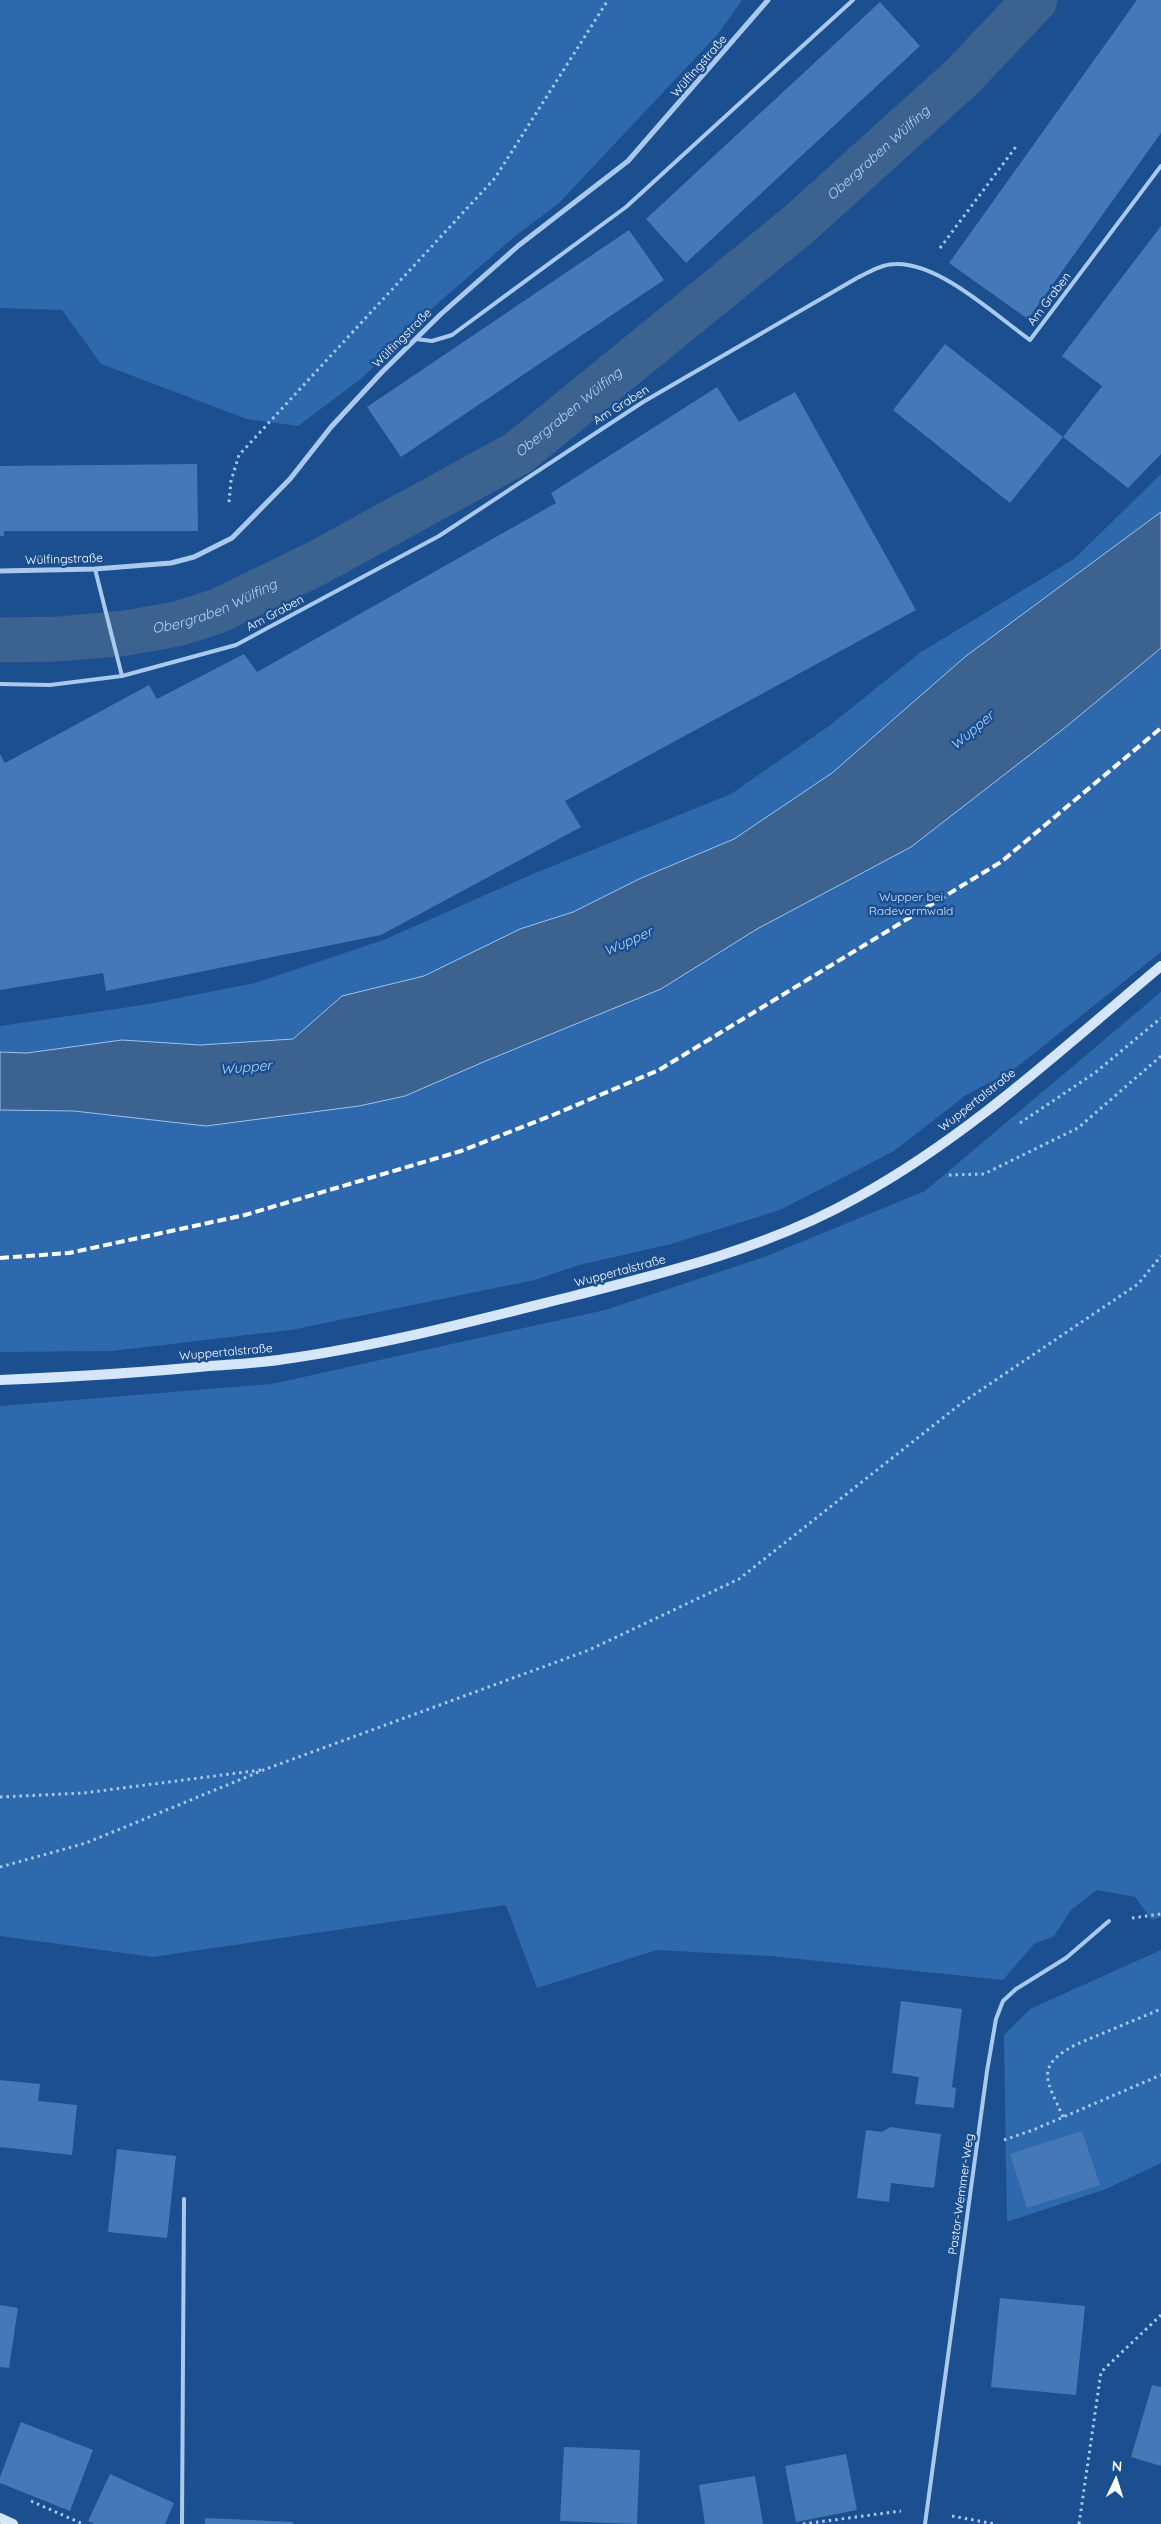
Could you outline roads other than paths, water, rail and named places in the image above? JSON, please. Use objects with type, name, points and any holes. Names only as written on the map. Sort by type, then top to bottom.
[{"type":"main road","name":"Wuppertalstraße","points":[[0,1380],[120,1374],[282,1360],[337,1351],[449,1327],[606,1288],[738,1250],[836,1209],[883,1183],[932,1151],[1008,1093],[1161,966]]},
{"type":"main road","points":[[0,2518],[13,2524]]},
{"type":"street","name":"Wülfingstraße","points":[[0,571],[94,569],[171,563],[215,548],[242,529],[290,479],[375,378],[518,246],[628,161],[768,0]]},
{"type":"lane","points":[[416,339],[432,341],[452,335],[626,207],[853,0]]},
{"type":"lane","name":"Am Graben","points":[[0,684],[50,686],[122,676],[236,645],[267,630],[438,536],[643,402],[857,278],[880,267],[895,264],[924,268],[942,276],[1030,340],[1161,166]]},
{"type":"lane","points":[[94,569],[122,676]]},
{"type":"lane","name":"Pastor-Wemmer-Weg","points":[[926,2524],[977,2148],[998,2009],[1016,1988],[1066,1958],[1109,1921]]},
{"type":"lane","points":[[182,2524],[184,2199]]},
{"type":"water","name":"Wupper","points":[[1161,512],[1161,648],[1067,726],[911,847],[757,929],[661,989],[405,1096],[359,1106],[206,1126],[74,1111],[0,1110],[0,1052],[27,1053],[122,1040],[200,1045],[293,1039],[342,996],[424,976],[520,929],[573,912],[639,879],[734,839],[832,773],[966,656]]},
{"type":"waterway","name":"Obergraben Wülfing","points":[[0,640],[59,639],[126,633],[177,624],[218,611],[317,563],[518,453],[798,225],[962,77],[1035,0]]},
{"type":"railway","points":[[0,1258],[69,1253],[245,1215],[461,1151],[553,1115],[659,1070],[1001,862],[1161,728]]},
{"type":"park label","name":"Wupper bei Radevormwald","points":[[911,904]]}]
